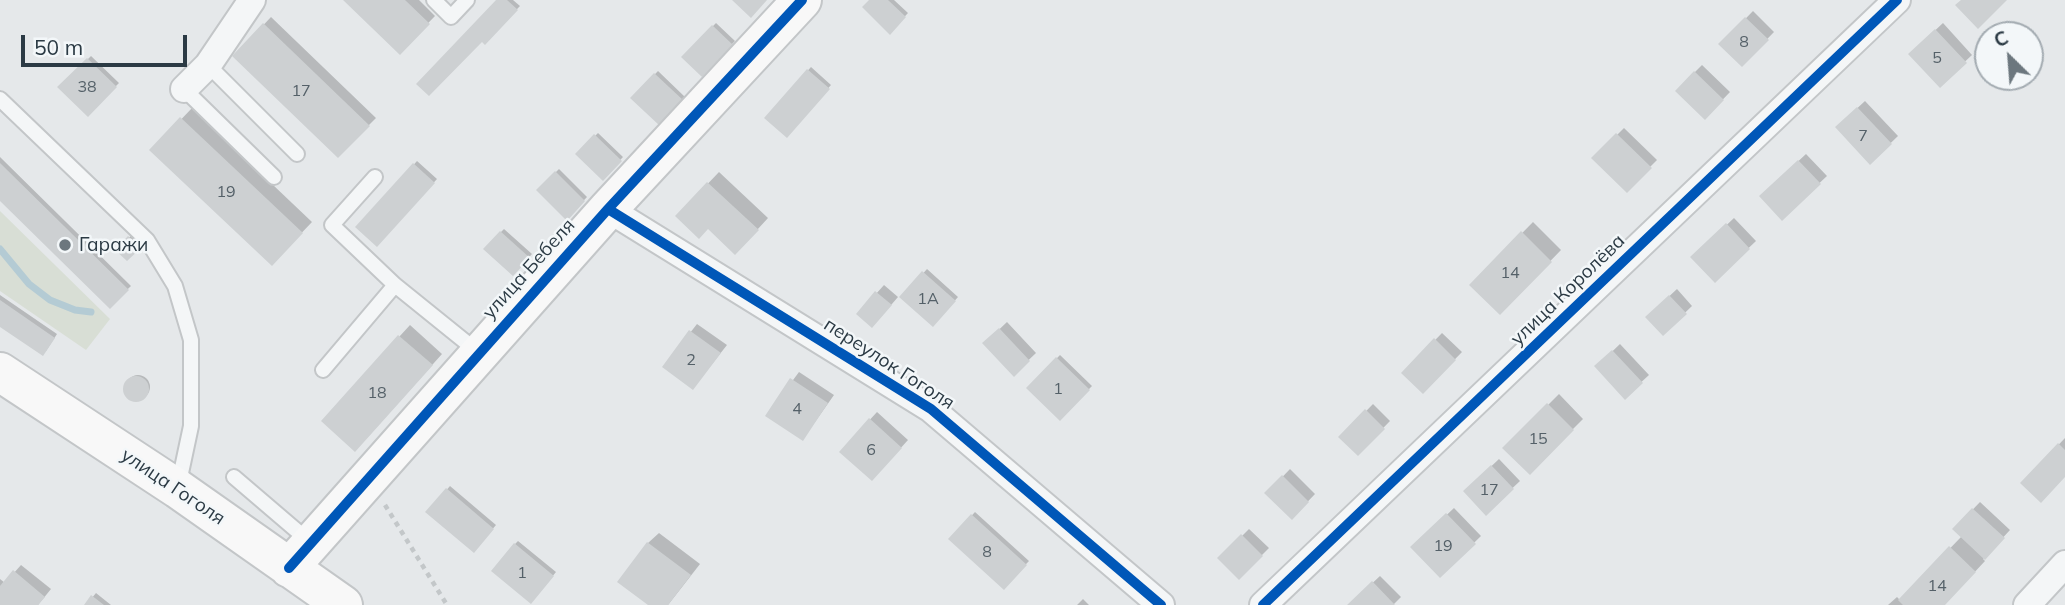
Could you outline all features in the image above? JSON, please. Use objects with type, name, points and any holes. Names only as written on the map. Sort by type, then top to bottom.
[{"type":"street","points":[[184,89],[208,65],[252,0]]},
{"type":"street","name":"улица Бебеля","points":[[300,555],[478,352],[802,0]]},
{"type":"street","name":"улица Королёва","points":[[1263,605],[1897,0]]},
{"type":"street","name":"переулок Гоголя","points":[[608,209],[931,409],[1161,605]]},
{"type":"street","name":"улица Гоголя","points":[[0,372],[178,489],[300,555],[343,605]]},
{"type":"street","points":[[2027,605],[2065,565]]},
{"type":"lane","points":[[434,0],[451,16],[467,0]]},
{"type":"lane","points":[[208,65],[296,153]]},
{"type":"lane","points":[[184,89],[274,177]]},
{"type":"lane","points":[[0,99],[147,240],[175,286],[191,340],[191,426],[178,489]]},
{"type":"lane","points":[[375,177],[332,225],[395,285],[478,352]]},
{"type":"lane","points":[[323,370],[395,285]]},
{"type":"lane","points":[[234,477],[300,555]]},
{"type":"path","points":[[367,477],[447,605]]},
{"type":"shaded area","points":[[0,211],[110,319],[86,350],[0,291]]},
{"type":"building","points":[[343,0],[405,0],[430,24],[400,55]]},
{"type":"building","points":[[496,0],[507,0],[518,10],[485,45],[482,42],[429,96],[416,84]]},
{"type":"building","points":[[732,0],[767,0],[751,18]]},
{"type":"building","points":[[869,0],[888,0],[906,17],[890,35],[862,7]]},
{"type":"building","points":[[1961,0],[2007,0],[1986,21],[1974,21],[1974,25],[1955,5]]},
{"type":"building","points":[[1745,17],[1769,40],[1742,67],[1718,44]]},
{"type":"building","points":[[263,23],[370,126],[338,158],[232,56]]},
{"type":"building","points":[[712,25],[733,45],[702,77],[681,57]]},
{"type":"building","points":[[1935,29],[1967,63],[1940,88],[1908,54]]},
{"type":"building","points":[[87,58],[117,87],[88,117],[57,87]]},
{"type":"building","points":[[807,69],[830,89],[787,138],[764,118]]},
{"type":"building","points":[[1694,71],[1724,100],[1705,120],[1675,91]]},
{"type":"building","points":[[654,73],[684,101],[660,126],[630,98]]},
{"type":"building","points":[[1857,107],[1892,144],[1870,165],[1835,127]]},
{"type":"building","points":[[180,117],[303,233],[272,266],[149,150]]},
{"type":"building","points":[[1616,133],[1652,168],[1627,193],[1591,158]]},
{"type":"building","points":[[594,134],[622,161],[603,181],[575,154]]},
{"type":"building","points":[[1798,160],[1821,184],[1782,221],[1759,196]]},
{"type":"building","name":"Гаражи","points":[[0,163],[129,290],[110,309],[0,201]]},
{"type":"building","points":[[413,163],[435,183],[377,247],[355,227]]},
{"type":"building","points":[[555,171],[585,201],[567,221],[536,190]]},
{"type":"building","points":[[707,182],[759,230],[735,255],[708,229],[699,239],[675,216]]},
{"type":"building","points":[[1726,223],[1750,249],[1715,283],[1690,257]]},
{"type":"building","points":[[500,231],[530,258],[513,276],[483,249]]},
{"type":"building","points":[[1521,231],[1552,262],[1500,315],[1469,285]]},
{"type":"building","points":[[128,236],[141,248],[127,261],[115,250]]},
{"type":"building","points":[[922,271],[956,301],[933,327],[899,297]]},
{"type":"building","points":[[875,291],[892,305],[872,328],[856,314]]},
{"type":"building","points":[[1669,295],[1687,314],[1663,336],[1645,317]]},
{"type":"building","points":[[0,300],[55,338],[43,356],[0,327]]},
{"type":"building","points":[[999,328],[1030,361],[1014,377],[982,343]]},
{"type":"building","points":[[689,330],[721,353],[693,390],[662,367]]},
{"type":"building","points":[[398,335],[433,365],[355,452],[321,421]]},
{"type":"building","points":[[1434,338],[1456,360],[1423,394],[1401,373]]},
{"type":"building","points":[[1612,350],[1643,383],[1625,400],[1594,366]]},
{"type":"building","points":[[1056,357],[1090,390],[1060,421],[1026,388]]},
{"type":"building","points":[[136,376],[145,380],[149,389],[145,398],[136,402],[127,398],[123,389],[127,380]]},
{"type":"building","points":[[790,378],[828,403],[803,441],[765,416]]},
{"type":"building","points":[[1547,403],[1574,430],[1530,475],[1502,448]]},
{"type":"building","points":[[1365,409],[1385,429],[1358,456],[1338,437]]},
{"type":"building","points":[[869,418],[902,448],[872,481],[839,452]]},
{"type":"building","points":[[2058,443],[2065,450],[2065,477],[2041,503],[2020,483]]},
{"type":"building","points":[[1491,465],[1514,489],[1486,516],[1463,491]]},
{"type":"building","points":[[1282,475],[1309,502],[1292,520],[1264,493]]},
{"type":"building","points":[[446,488],[494,529],[474,553],[425,512]]},
{"type":"building","points":[[1972,508],[2005,538],[1985,560],[1952,529]]},
{"type":"building","points":[[1446,513],[1476,544],[1440,578],[1410,547]]},
{"type":"building","points":[[971,514],[1027,565],[1004,590],[948,539]]},
{"type":"building","points":[[1241,534],[1263,556],[1239,580],[1217,558]]},
{"type":"building","points":[[647,542],[691,575],[668,605],[648,605],[617,582]]},
{"type":"building","points":[[514,543],[554,576],[531,604],[491,571]]},
{"type":"building","points":[[1949,546],[1976,572],[1945,605],[1903,605],[1898,600]]},
{"type":"building","points":[[13,570],[45,597],[38,605],[0,605],[0,586]]},
{"type":"building","points":[[1372,581],[1395,605],[1347,605]]},
{"type":"building","points":[[91,595],[104,605],[84,605]]},
{"type":"waterway","points":[[0,249],[29,284],[50,300],[75,310],[91,312]]},
{"type":"cycle path","points":[[289,568],[608,209],[802,0]]},
{"type":"cycle path","points":[[1263,605],[1897,0]]},
{"type":"cycle path","points":[[608,209],[931,409],[1161,605]]},
{"type":"place","name":"Гаражи","points":[[65,245]]}]
